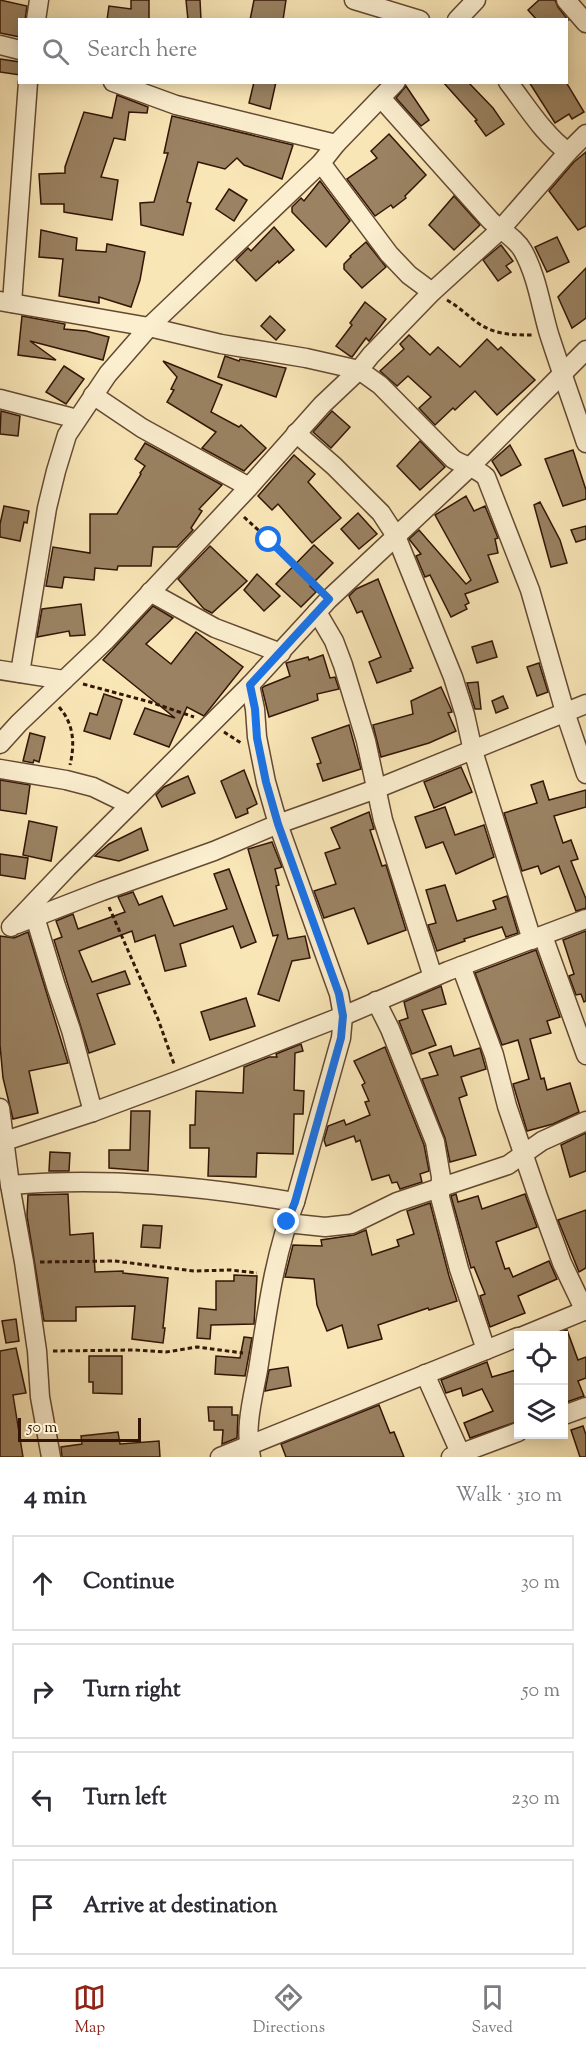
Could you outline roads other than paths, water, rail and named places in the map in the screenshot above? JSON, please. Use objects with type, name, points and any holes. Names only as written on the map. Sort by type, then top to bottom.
[{"type":"street","points":[[36,18],[39,0]]},
{"type":"street","points":[[354,0],[413,18]]},
{"type":"street","points":[[458,18],[476,0]]},
{"type":"street","points":[[566,0],[586,23]]},
{"type":"street","points":[[0,45],[18,50]]},
{"type":"street","points":[[28,84],[6,302],[149,327],[221,344],[306,358],[359,370],[380,385],[453,459],[480,471],[486,477],[530,590],[565,712],[586,774]]},
{"type":"street","points":[[118,84],[176,105],[336,144]]},
{"type":"street","points":[[20,673],[47,508],[67,435],[77,419],[108,374],[149,327],[321,163],[336,144],[394,84]]},
{"type":"street","points":[[510,84],[559,146],[568,152]]},
{"type":"street","points":[[381,98],[500,230],[523,250],[586,443]]},
{"type":"street","points":[[0,744],[105,641],[322,405],[359,370],[432,292],[500,230],[586,134]]},
{"type":"street","points":[[321,163],[389,254],[409,275],[432,292]]},
{"type":"street","points":[[6,929],[250,685],[323,606],[471,467],[586,350]]},
{"type":"street","points":[[93,395],[142,428],[249,487]]},
{"type":"street","points":[[0,399],[77,419]]},
{"type":"street","points":[[296,433],[375,506],[396,536],[453,677],[473,751],[537,938],[586,1055]]},
{"type":"street","points":[[150,592],[215,628],[281,652]]},
{"type":"street","points":[[323,606],[366,741],[383,820],[433,977]]},
{"type":"street","points":[[0,670],[64,680]]},
{"type":"street","points":[[250,685],[266,782],[278,824],[339,994],[343,1016],[341,1038],[295,1202],[287,1222],[274,1276],[250,1416],[250,1451]]},
{"type":"street","points":[[6,929],[102,891],[214,851],[278,824],[376,789],[586,704]]},
{"type":"street","points":[[0,769],[93,787],[130,805]]},
{"type":"street","points":[[35,917],[71,1030],[93,1112]]},
{"type":"street","points":[[4,1153],[93,1112],[343,1016],[461,966],[586,920]]},
{"type":"street","points":[[461,966],[494,1055],[507,1106],[562,1263],[585,1311],[534,1331]]},
{"type":"street","points":[[376,1001],[390,1029],[435,1142],[441,1177],[439,1193],[459,1269],[486,1350]]},
{"type":"street","points":[[0,1108],[4,1153],[24,1262],[37,1351],[40,1397],[51,1457]]},
{"type":"street","points":[[287,1222],[325,1227],[352,1224],[397,1202],[508,1165],[542,1141],[586,1121]]},
{"type":"street","points":[[10,1185],[55,1181],[150,1183],[220,1190],[295,1202]]},
{"type":"street","points":[[220,1457],[250,1451],[426,1374],[514,1339]]},
{"type":"street","points":[[426,1374],[458,1456],[514,1434]]},
{"type":"street","points":[[568,1414],[586,1407]]}]
